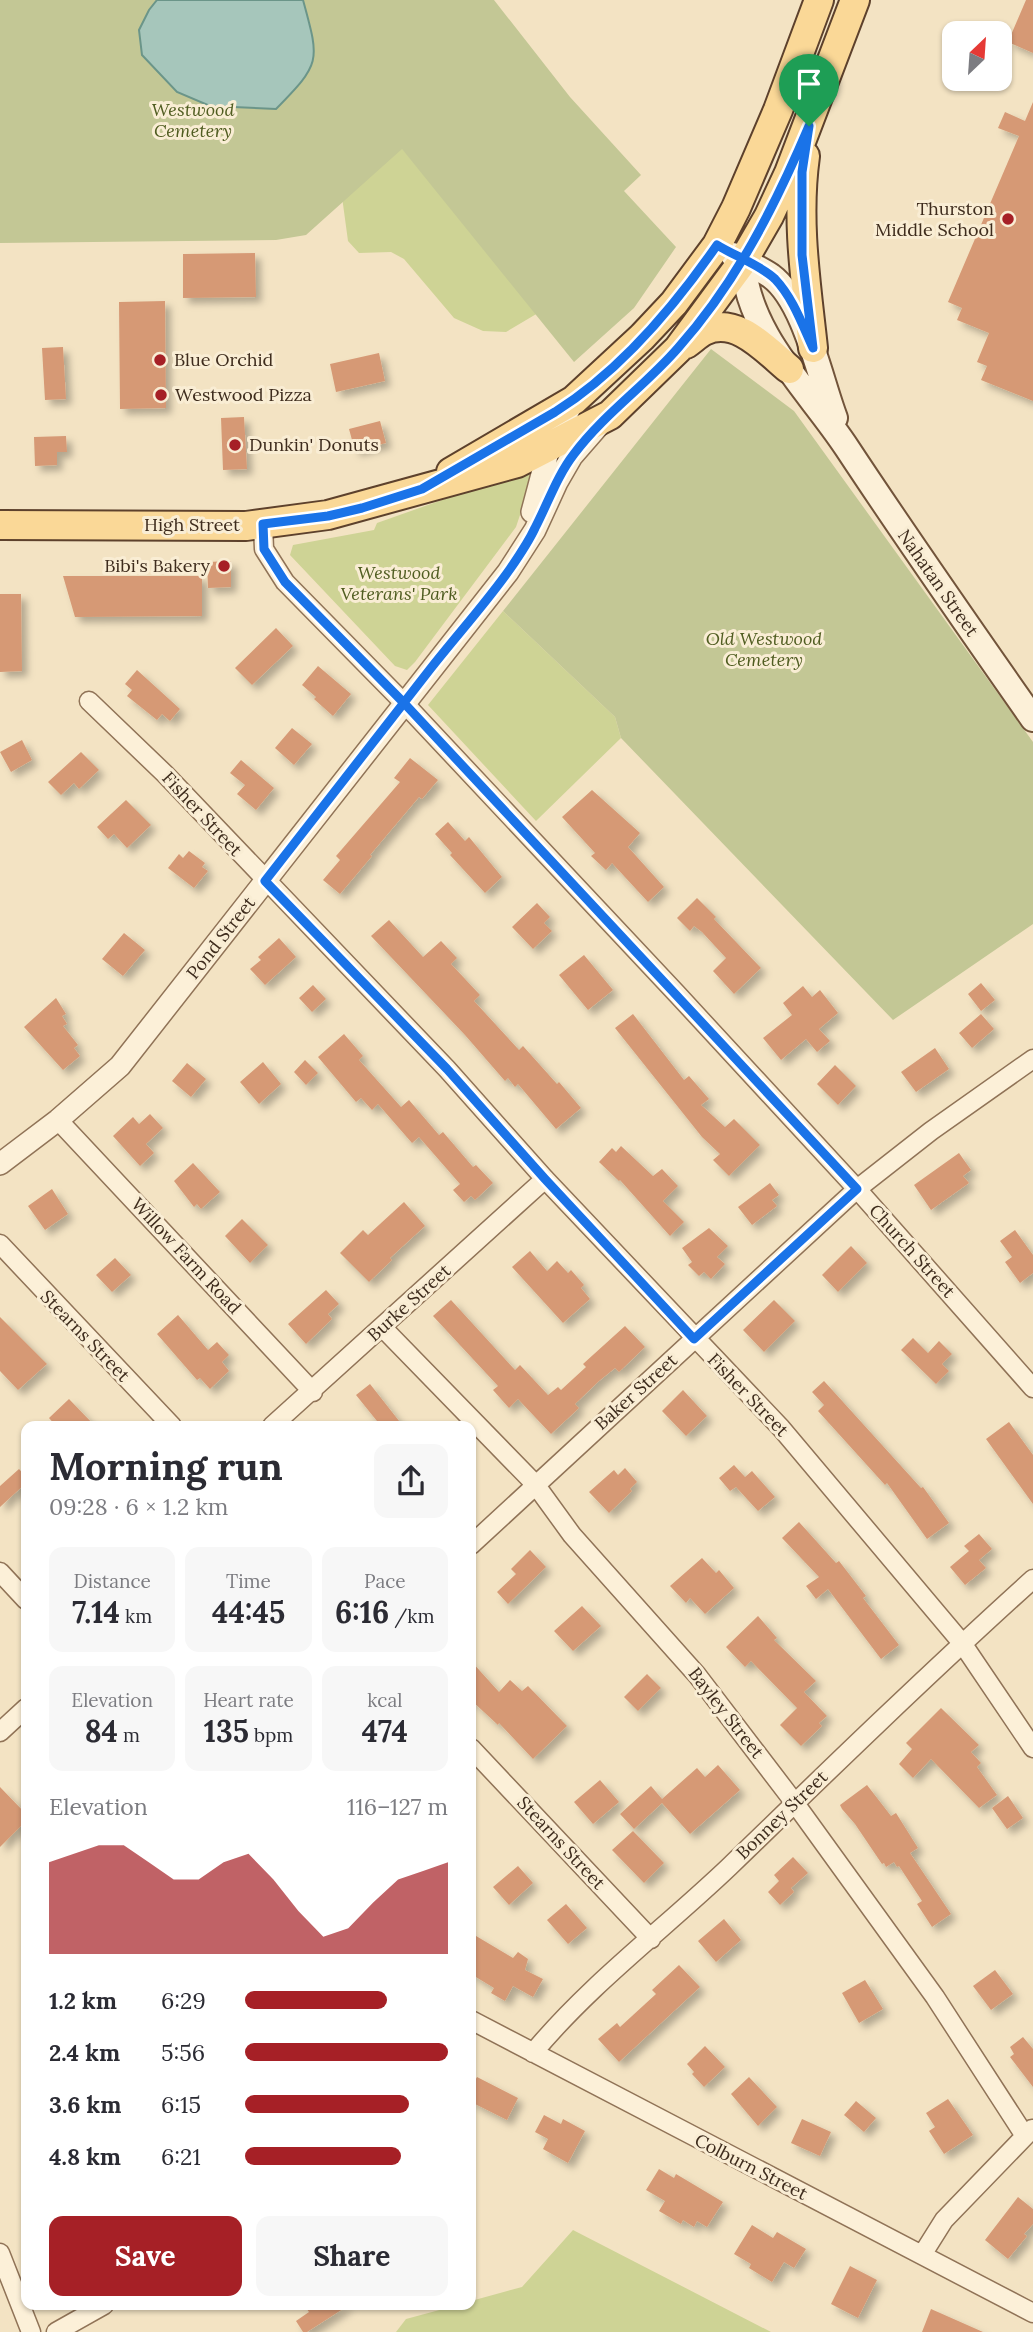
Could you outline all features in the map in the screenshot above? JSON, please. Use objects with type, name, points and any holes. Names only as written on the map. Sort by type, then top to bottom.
[{"type":"main road","name":"High Street","points":[[422,489],[574,400],[642,337],[674,303],[717,245],[736,208],[773,122],[819,0]]},
{"type":"main road","name":"High Street","points":[[0,525],[263,524],[328,516],[517,463],[610,415],[678,349],[743,261],[769,216],[809,126],[855,0]]},
{"type":"main road","points":[[809,126],[802,172],[802,255],[813,348]]},
{"type":"main road","name":"Nahatan Street","points":[[717,245],[773,277],[790,299],[813,348],[824,390],[845,445]]},
{"type":"main road","name":"Nahatan Street","points":[[743,261],[744,283],[771,341],[1033,719]]},
{"type":"main road","points":[[678,349],[705,330],[726,327],[758,343],[789,369]]},
{"type":"street","name":"Pond Street","points":[[520,554],[549,448],[574,400]]},
{"type":"street","name":"Pond Street","points":[[0,1164],[58,1120],[120,1066],[520,554],[572,456],[610,415]]},
{"type":"street","name":"Church Street","points":[[263,524],[264,549],[285,582],[404,703],[857,1189],[1033,1388]]},
{"type":"street","name":"Fisher Street","points":[[89,701],[165,774],[447,1069],[545,1179],[781,1429],[962,1643],[1033,1748]]},
{"type":"street","name":"Baker Street","points":[[476,1540],[857,1189],[931,1131],[1033,1059]]},
{"type":"street","name":"Willow Farm Road","points":[[58,1120],[313,1392]]},
{"type":"street","name":"Burke Street","points":[[278,1421],[545,1179]]},
{"type":"street","name":"Stearns Street","points":[[0,1244],[167,1421]]},
{"type":"street","name":"Bayley Street","points":[[382,1327],[474,1421]]},
{"type":"street","name":"Bayley Street","points":[[476,1423],[535,1484],[572,1535],[697,1675],[794,1802],[1029,2132]]},
{"type":"street","points":[[0,1572],[21,1595]]},
{"type":"street","name":"Bonney Street","points":[[533,2053],[558,2023],[651,1939],[962,1643],[1033,1579]]},
{"type":"street","points":[[0,1732],[21,1713]]},
{"type":"street","name":"Stearns Street","points":[[476,1753],[651,1939]]},
{"type":"street","name":"Colburn Street","points":[[476,2023],[1033,2312]]},
{"type":"street","points":[[922,2255],[944,2220],[1029,2132]]},
{"type":"street","points":[[0,2253],[21,2307]]},
{"type":"street","points":[[22,2310],[31,2332]]},
{"type":"street","points":[[56,2332],[95,2310]]},
{"type":"green space","name":"Westwood Cemetery","points":[[0,0],[494,0],[570,97],[641,175],[624,191],[676,247],[634,308],[574,362],[402,149],[306,235],[276,240],[0,243]]},
{"type":"green space","points":[[315,43],[538,313],[506,332],[483,331],[454,318],[404,259],[391,252],[359,253],[348,241]]},
{"type":"green space","name":"Old Westwood Cemetery","points":[[711,349],[794,411],[1033,742],[1033,924],[893,1020],[621,738],[615,717],[503,611]]},
{"type":"green space","name":"Westwood Veterans' Park","points":[[524,471],[533,476],[516,527],[407,670],[395,666],[290,555],[293,545],[374,530],[377,523]]},
{"type":"green space","points":[[503,611],[615,717],[621,738],[536,821],[428,705]]},
{"type":"green space","points":[[573,2230],[771,2332],[396,2332],[406,2319],[439,2310],[476,2310],[476,2300],[522,2287]]},
{"type":"water","points":[[157,0],[303,0],[314,50],[309,71],[276,109],[210,106],[177,92],[142,55],[139,30]]},
{"type":"building","points":[[1026,0],[1033,0],[1033,53],[1012,44],[1012,33]]},
{"type":"building","name":"Thurston Middle School","points":[[1033,102],[1033,401],[981,380],[987,366],[977,362],[989,333],[957,320],[962,308],[948,302],[1019,136],[998,128],[1005,112],[1025,121]]},
{"type":"building","points":[[255,253],[256,297],[183,298],[183,254]]},
{"type":"building","points":[[165,301],[166,408],[120,409],[119,302]]},
{"type":"building","points":[[63,347],[66,399],[45,400],[42,348]]},
{"type":"building","points":[[379,353],[385,381],[336,392],[330,364]]},
{"type":"building","points":[[244,417],[247,469],[223,470],[221,418]]},
{"type":"building","points":[[380,421],[386,443],[355,451],[349,429]]},
{"type":"building","points":[[66,436],[67,452],[57,452],[57,465],[35,466],[34,437]]},
{"type":"building","points":[[231,561],[231,587],[208,588],[207,562]]},
{"type":"building","points":[[63,576],[202,576],[202,616],[75,617]]},
{"type":"building","points":[[0,594],[21,594],[22,671],[0,672]]},
{"type":"building","points":[[276,628],[293,646],[252,685],[235,668]]},
{"type":"building","points":[[318,666],[351,694],[333,716],[302,685]]},
{"type":"building","points":[[137,670],[180,709],[170,721],[162,714],[157,720],[127,696],[132,690],[125,684]]},
{"type":"building","points":[[292,728],[312,744],[294,765],[275,748]]},
{"type":"building","points":[[22,740],[32,760],[11,772],[0,752]]},
{"type":"building","points":[[81,752],[99,770],[79,789],[74,783],[61,795],[48,782]]},
{"type":"building","points":[[410,758],[438,780],[422,799],[419,797],[340,894],[323,880],[340,860],[336,856],[400,782],[394,778]]},
{"type":"building","points":[[241,760],[274,788],[256,810],[237,794],[245,785],[230,773]]},
{"type":"building","points":[[592,790],[640,833],[628,847],[664,887],[648,902],[612,863],[606,870],[591,856],[595,853],[562,817]]},
{"type":"building","points":[[126,800],[151,825],[127,848],[114,834],[108,839],[97,827]]},
{"type":"building","points":[[448,822],[465,841],[469,837],[502,877],[485,893],[450,855],[452,853],[435,834]]},
{"type":"building","points":[[189,851],[205,863],[202,867],[208,871],[194,888],[168,868],[179,854],[183,858]]},
{"type":"building","points":[[697,898],[761,968],[734,994],[713,971],[726,958],[702,932],[694,926],[690,931],[677,918]]},
{"type":"building","points":[[537,903],[550,917],[544,923],[552,931],[533,949],[512,927]]},
{"type":"building","points":[[389,920],[423,957],[441,941],[457,958],[451,964],[480,995],[474,1001],[519,1050],[523,1046],[557,1084],[559,1082],[581,1108],[556,1129],[518,1084],[515,1087],[508,1078],[505,1081],[371,936]]},
{"type":"building","points":[[124,933],[145,950],[123,976],[102,959]]},
{"type":"building","points":[[279,938],[296,957],[265,985],[250,969],[261,960],[258,957]]},
{"type":"building","points":[[584,955],[613,990],[588,1010],[559,975]]},
{"type":"building","points":[[981,983],[995,1000],[981,1011],[968,994]]},
{"type":"building","points":[[313,985],[326,999],[312,1012],[299,998]]},
{"type":"building","points":[[803,986],[812,997],[820,990],[838,1013],[819,1029],[830,1041],[817,1052],[806,1039],[781,1060],[763,1038],[792,1015],[783,1003]]},
{"type":"building","points":[[56,998],[66,1014],[62,1016],[67,1024],[63,1026],[78,1045],[74,1048],[80,1056],[63,1070],[24,1027]]},
{"type":"building","points":[[633,1014],[684,1080],[689,1076],[709,1099],[701,1105],[725,1127],[734,1119],[760,1145],[729,1176],[713,1160],[720,1154],[702,1137],[615,1028]]},
{"type":"building","points":[[981,1014],[994,1029],[972,1048],[959,1033]]},
{"type":"building","points":[[344,1034],[363,1056],[359,1060],[401,1107],[409,1100],[439,1135],[443,1132],[473,1167],[476,1165],[493,1183],[475,1200],[471,1196],[464,1202],[453,1190],[460,1184],[419,1137],[412,1143],[378,1104],[372,1110],[361,1098],[356,1102],[318,1057]]},
{"type":"building","points":[[935,1048],[949,1069],[916,1092],[901,1072]]},
{"type":"building","points":[[305,1060],[318,1073],[306,1085],[294,1072]]},
{"type":"building","points":[[263,1062],[281,1084],[259,1104],[240,1082]]},
{"type":"building","points":[[187,1063],[206,1079],[191,1097],[172,1081]]},
{"type":"building","points":[[835,1065],[856,1086],[838,1105],[817,1084]]},
{"type":"building","points":[[150,1114],[163,1128],[146,1144],[154,1153],[140,1166],[113,1136],[133,1117],[139,1124]]},
{"type":"building","points":[[621,1146],[653,1176],[662,1169],[678,1186],[663,1201],[684,1222],[670,1236],[620,1180],[599,1162],[612,1148],[616,1152]]},
{"type":"building","points":[[959,1153],[971,1170],[963,1176],[969,1183],[931,1210],[914,1185]]},
{"type":"building","points":[[193,1163],[220,1192],[201,1209],[197,1204],[194,1207],[174,1181]]},
{"type":"building","points":[[770,1183],[779,1195],[772,1200],[777,1206],[752,1225],[738,1207]]},
{"type":"building","points":[[52,1189],[68,1214],[45,1230],[28,1206]]},
{"type":"building","points":[[404,1202],[425,1226],[390,1258],[392,1260],[369,1282],[340,1253],[363,1230],[368,1235]]},
{"type":"building","points":[[242,1219],[268,1245],[250,1263],[225,1236]]},
{"type":"building","points":[[709,1228],[728,1246],[717,1257],[725,1264],[711,1279],[704,1272],[699,1276],[688,1265],[692,1262],[682,1248]]},
{"type":"building","points":[[1015,1230],[1033,1255],[1033,1273],[1020,1283],[1005,1262],[1012,1257],[1000,1241]]},
{"type":"building","points":[[851,1246],[867,1263],[838,1292],[822,1275]]},
{"type":"building","points":[[530,1251],[547,1271],[557,1261],[568,1273],[571,1270],[584,1285],[581,1288],[590,1299],[563,1323],[512,1267]]},
{"type":"building","points":[[115,1258],[131,1275],[112,1292],[96,1275]]},
{"type":"building","points":[[326,1290],[339,1304],[328,1314],[332,1319],[306,1344],[288,1324]]},
{"type":"building","points":[[451,1300],[515,1370],[520,1365],[548,1395],[558,1387],[561,1390],[586,1367],[583,1364],[625,1326],[645,1347],[619,1372],[615,1368],[599,1381],[575,1404],[579,1408],[551,1434],[518,1399],[509,1408],[493,1390],[498,1386],[433,1316]]},
{"type":"building","points":[[774,1300],[795,1321],[764,1352],[743,1330]]},
{"type":"building","points":[[178,1315],[208,1350],[217,1342],[229,1355],[222,1362],[229,1371],[210,1389],[200,1378],[197,1380],[157,1334]]},
{"type":"building","points":[[0,1317],[47,1364],[18,1390],[0,1371]]},
{"type":"building","points":[[913,1338],[928,1353],[939,1341],[952,1354],[942,1364],[949,1371],[936,1384],[901,1350]]},
{"type":"building","points":[[824,1381],[921,1488],[923,1487],[949,1523],[927,1539],[887,1483],[885,1485],[818,1411],[824,1405],[812,1392]]},
{"type":"building","points":[[370,1384],[399,1421],[377,1421],[356,1395]]},
{"type":"building","points":[[683,1390],[707,1416],[686,1436],[662,1411]]},
{"type":"building","points":[[69,1399],[90,1421],[52,1421],[49,1418]]},
{"type":"building","points":[[1009,1422],[1033,1455],[1033,1504],[986,1439]]},
{"type":"building","points":[[734,1465],[745,1477],[752,1471],[775,1497],[758,1511],[736,1487],[730,1491],[719,1478]]},
{"type":"building","points":[[625,1468],[637,1482],[630,1489],[632,1491],[609,1513],[589,1492],[614,1470],[618,1475]]},
{"type":"building","points":[[19,1469],[21,1471],[21,1488],[0,1507],[0,1486]]},
{"type":"building","points":[[799,1522],[836,1563],[839,1561],[899,1645],[881,1659],[828,1589],[816,1599],[806,1586],[819,1577],[782,1538]]},
{"type":"building","points":[[979,1534],[992,1549],[979,1560],[986,1568],[965,1585],[950,1567],[969,1551],[964,1546]]},
{"type":"building","points":[[530,1550],[546,1567],[508,1604],[497,1592],[516,1574],[511,1569]]},
{"type":"building","points":[[702,1558],[716,1573],[719,1570],[734,1588],[705,1614],[690,1598],[686,1603],[670,1586]]},
{"type":"building","points":[[582,1606],[601,1626],[573,1651],[554,1631]]},
{"type":"building","points":[[758,1616],[777,1638],[774,1640],[816,1681],[804,1692],[827,1716],[819,1723],[822,1726],[801,1746],[780,1725],[797,1708],[751,1661],[745,1667],[726,1647]]},
{"type":"building","points":[[476,1667],[499,1692],[510,1680],[522,1691],[528,1686],[567,1726],[533,1759],[499,1723],[498,1725],[476,1705]]},
{"type":"building","points":[[647,1674],[661,1688],[638,1711],[624,1697]]},
{"type":"building","points":[[941,1708],[979,1745],[971,1752],[981,1763],[977,1767],[997,1795],[979,1808],[931,1759],[913,1778],[899,1764],[912,1749],[906,1743]]},
{"type":"building","points":[[718,1765],[740,1790],[690,1834],[662,1803],[634,1829],[620,1814],[651,1786],[662,1799],[697,1768],[705,1777]]},
{"type":"building","points":[[600,1780],[619,1802],[593,1824],[574,1802]]},
{"type":"building","points":[[867,1785],[891,1816],[896,1813],[918,1848],[910,1853],[951,1914],[932,1927],[917,1904],[922,1901],[899,1866],[894,1862],[886,1867],[882,1864],[840,1805]]},
{"type":"building","points":[[0,1787],[21,1809],[21,1826],[0,1847]]},
{"type":"building","points":[[1008,1796],[1023,1818],[1007,1829],[992,1808]]},
{"type":"building","points":[[633,1831],[664,1863],[644,1883],[612,1850]]},
{"type":"building","points":[[793,1857],[808,1873],[791,1888],[794,1892],[780,1905],[768,1892],[779,1881],[774,1875]]},
{"type":"building","points":[[518,1866],[533,1883],[509,1905],[493,1887]]},
{"type":"building","points":[[566,1904],[587,1928],[568,1944],[547,1920]]},
{"type":"building","points":[[724,1919],[741,1940],[716,1962],[698,1941]]},
{"type":"building","points":[[476,1936],[513,1958],[518,1952],[528,1959],[525,1970],[543,1979],[533,1997],[513,1986],[505,2001],[491,1993],[494,1988],[476,1977]]},
{"type":"building","points":[[679,1965],[700,1987],[619,2062],[598,2039],[617,2023],[620,2027],[656,1994],[652,1990]]},
{"type":"building","points":[[995,1970],[1013,1994],[991,2010],[973,1986]]},
{"type":"building","points":[[865,1980],[883,2009],[859,2023],[842,1993]]},
{"type":"building","points":[[1023,2037],[1033,2049],[1033,2087],[1010,2057],[1014,2054],[1010,2047]]},
{"type":"building","points":[[705,2046],[725,2067],[704,2087],[687,2064]]},
{"type":"building","points":[[749,2077],[777,2107],[758,2126],[731,2094]]},
{"type":"building","points":[[476,2079],[518,2098],[507,2120],[476,2104]]},
{"type":"building","points":[[948,2099],[973,2135],[944,2154],[929,2131],[935,2127],[926,2113]]},
{"type":"building","points":[[856,2101],[876,2118],[864,2132],[844,2115]]},
{"type":"building","points":[[544,2115],[561,2124],[563,2119],[585,2131],[568,2163],[543,2149],[548,2139],[535,2132]]},
{"type":"building","points":[[802,2119],[831,2132],[820,2156],[791,2143]]},
{"type":"building","points":[[659,2169],[674,2178],[676,2174],[723,2202],[707,2227],[697,2221],[694,2227],[683,2220],[681,2224],[659,2211],[665,2201],[646,2190]]},
{"type":"building","points":[[1018,2197],[1033,2209],[1033,2224],[1008,2259],[985,2240]]},
{"type":"building","points":[[752,2225],[773,2238],[777,2232],[806,2249],[794,2268],[784,2262],[772,2282],[749,2268],[751,2264],[734,2254]]},
{"type":"building","points":[[850,2266],[877,2280],[858,2318],[831,2304]]},
{"type":"building","points":[[931,2309],[983,2332],[922,2332]]},
{"type":"building","points":[[308,2310],[341,2310],[303,2332],[296,2321],[309,2312]]},
{"type":"place","name":"Thurston Middle School","points":[[1008,219]]},
{"type":"place","name":"Blue Orchid","points":[[160,360]]},
{"type":"place","name":"Westwood Pizza","points":[[161,395]]},
{"type":"place","name":"Dunkin' Donuts","points":[[235,445]]},
{"type":"place","name":"Bibi's Bakery","points":[[224,566]]},
{"type":"route","points":[[809,126],[769,216],[743,261],[720,295],[678,349],[643,381],[572,456],[534,530],[508,572],[404,703],[265,881],[447,1069],[694,1339],[857,1189],[404,703],[285,582],[264,549],[263,524],[328,516],[422,489],[555,412],[574,400],[642,337],[674,303],[717,245],[743,261],[773,277],[790,299],[813,348],[802,255],[801,209],[802,172],[809,126]]}]
